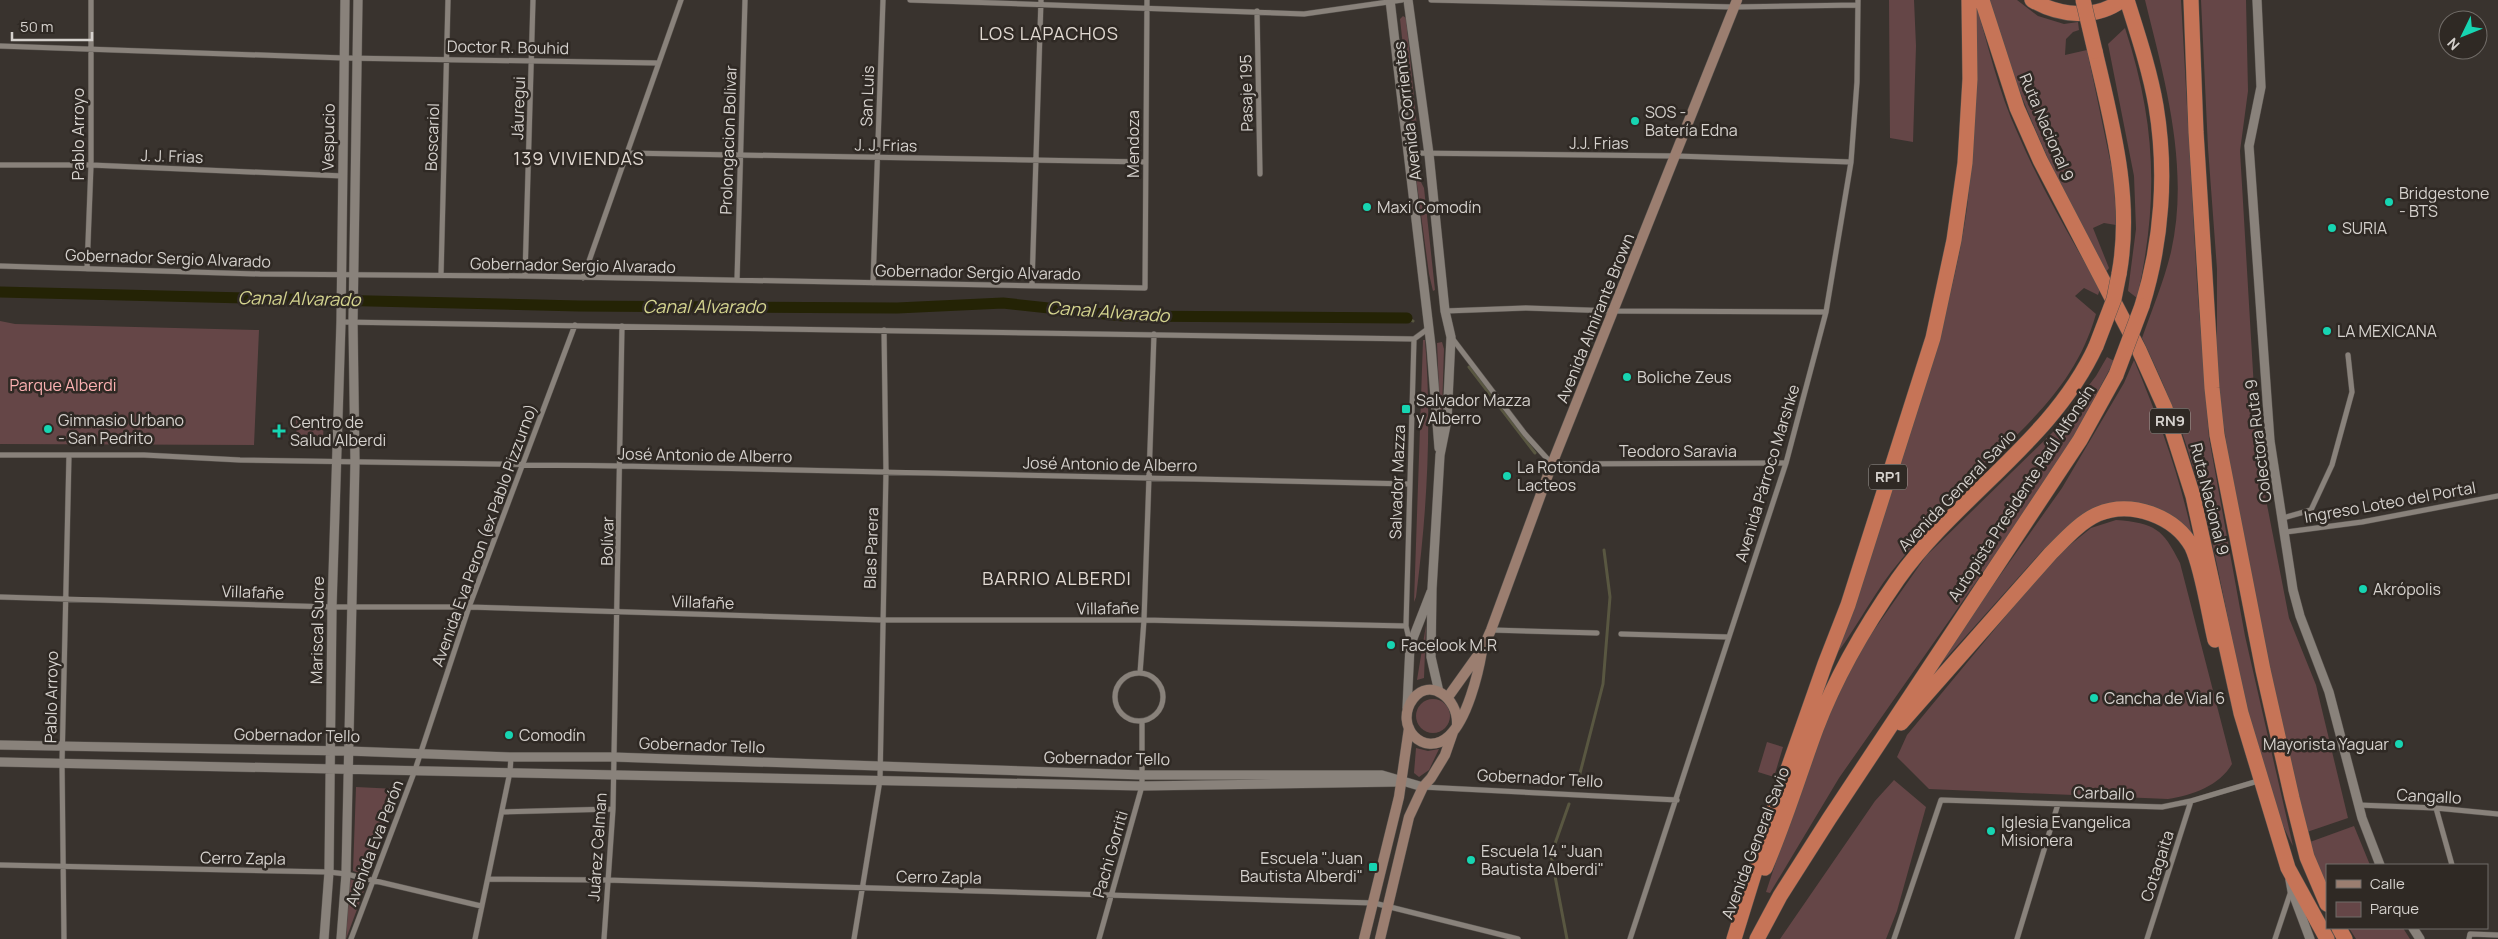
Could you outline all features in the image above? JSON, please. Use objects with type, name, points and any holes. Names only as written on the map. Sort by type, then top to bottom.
[{"type":"highway","name":"RP1","points":[[1735,939],[1792,757],[1848,605],[1933,338],[1954,240],[1965,163],[1970,79],[1969,0]]},
{"type":"highway","name":"Ruta Nacional 9","points":[[1982,0],[2017,108],[2040,160],[2139,350],[2165,408],[2193,496],[2241,712],[2261,780],[2288,868],[2327,939]]},
{"type":"highway","points":[[2032,0],[2052,9],[2081,14],[2102,11],[2122,0]]},
{"type":"highway","name":"Avenida General Savio","points":[[1735,939],[1784,821],[1817,727],[1864,633],[1899,579],[1934,535],[2036,433],[2061,403],[2085,368],[2096,346],[2114,298],[2125,231],[2121,183],[2113,128],[2083,0]]},
{"type":"highway","name":"Autopista Presidente Raúl Alfonsín","points":[[1874,751],[2075,448],[2116,375],[2142,306],[2158,235],[2161,156],[2153,92],[2127,0]]},
{"type":"highway","name":"Ruta Nacional 9","points":[[2191,0],[2196,132],[2212,388],[2217,435],[2263,670],[2292,798],[2307,857],[2326,902]]},
{"type":"highway","points":[[1762,938],[1770,914],[1874,751],[1945,676],[2058,546],[2091,518],[2117,510],[2142,511],[2165,520],[2187,540],[2195,557],[2228,690],[2241,712]]},
{"type":"main road","name":"Avenida Almirante Brown","points":[[1483,648],[1552,464],[1735,4]]},
{"type":"main road","points":[[1444,694],[1483,648]]},
{"type":"main road","points":[[1380,939],[1409,817],[1423,787],[1431,778],[1444,755],[1472,691],[1483,648]]},
{"type":"main road","points":[[1428,691],[1444,694],[1455,708],[1455,728],[1441,741],[1425,743],[1412,734],[1406,717],[1407,708],[1417,695],[1428,691]]},
{"type":"main road","points":[[1364,939],[1402,782],[1409,728]]},
{"type":"street","name":"Pablo Arroyo","points":[[87,268],[91,165],[91,0]]},
{"type":"street","name":"Vespucio","points":[[341,322],[345,0]]},
{"type":"street","name":"Vespucio","points":[[353,322],[358,0]]},
{"type":"street","name":"Boscariol","points":[[441,275],[448,0]]},
{"type":"street","name":"Jáuregui","points":[[525,276],[533,0]]},
{"type":"street","points":[[583,278],[681,0]]},
{"type":"street","name":"Prolongacion Bolivar","points":[[737,280],[744,0]]},
{"type":"street","name":"San Luis","points":[[873,283],[883,0]]},
{"type":"street","points":[[910,0],[1041,2],[1304,14],[1390,0],[1402,0]]},
{"type":"street","name":"Mendoza","points":[[1145,288],[1146,0]]},
{"type":"street","name":"Avenida Corrientes","points":[[1390,0],[1429,328],[1440,455]]},
{"type":"street","name":"Avenida Corrientes","points":[[1408,0],[1429,154],[1446,311],[1451,337],[1447,420],[1440,455],[1432,590],[1431,657],[1444,694]]},
{"type":"street","points":[[1431,0],[1735,4],[1858,3]]},
{"type":"street","name":"Colectora Ruta 9","points":[[2257,0],[2261,87],[2250,137],[2250,157],[2268,426],[2286,532],[2293,590],[2300,616],[2334,707],[2358,805],[2380,864]]},
{"type":"street","points":[[1032,284],[1041,2]]},
{"type":"street","name":"Avenida Párroco Marshke","points":[[1630,939],[1786,463],[1826,312],[1851,162],[1857,82],[1858,3]]},
{"type":"street","name":"Pasaje 195","points":[[1257,11],[1260,174]]},
{"type":"street","name":"Doctor R. Bouhid","points":[[0,46],[344,58],[447,58],[658,63]]},
{"type":"street","name":"J.J. Frias","points":[[1408,153],[1676,156],[1851,162]]},
{"type":"street","name":"J. J. Frias","points":[[626,154],[1146,162]]},
{"type":"street","name":"J. J. Frias","points":[[0,165],[91,165],[343,176]]},
{"type":"street","name":"Gobernador Sergio Alvarado","points":[[0,266],[341,275],[1032,284],[1145,288]]},
{"type":"street","points":[[1446,311],[1526,308],[1614,311],[1826,312]]},
{"type":"street","points":[[341,322],[1414,339],[1429,328]]},
{"type":"street","name":"Mariscal Sucre","points":[[324,939],[329,872],[329,768],[335,462],[341,322]]},
{"type":"street","name":"Mariscal Sucre","points":[[341,939],[346,874],[354,462],[353,322]]},
{"type":"street","name":"Avenida Eva Peron (ex Pablo Pizzurno)","points":[[419,755],[469,606],[524,466],[575,325]]},
{"type":"street","name":"Bolívar","points":[[613,757],[618,612],[622,326]]},
{"type":"street","name":"Blas Parera","points":[[854,939],[880,780],[886,472],[884,330]]},
{"type":"street","points":[[1140,673],[1144,620],[1154,334]]},
{"type":"street","points":[[1451,337],[1525,434],[1552,464]]},
{"type":"street","name":"Salvador Mazza","points":[[1410,646],[1406,626],[1414,339]]},
{"type":"street","points":[[2283,518],[2311,510],[2332,465],[2352,392],[2348,356]]},
{"type":"street","name":"José Antonio de Alberro","points":[[0,455],[524,466],[620,466],[1409,484]]},
{"type":"street","name":"Pablo Arroyo","points":[[64,939],[62,763],[69,455]]},
{"type":"street","name":"Teodoro Saravia","points":[[1552,464],[1786,463]]},
{"type":"street","name":"Ingreso Loteo del Portal","points":[[2286,532],[2362,522],[2498,496]]},
{"type":"street","name":"Avenida Corrientes","points":[[1407,708],[1410,646],[1432,590]]},
{"type":"street","name":"Villafañe","points":[[0,597],[332,607],[469,606],[882,620],[1144,620],[1406,626]]},
{"type":"street","points":[[1491,630],[1597,633]]},
{"type":"street","points":[[1621,634],[1728,637]]},
{"type":"street","points":[[1140,673],[1148,674],[1160,684],[1163,699],[1156,714],[1142,721],[1133,721],[1120,712],[1114,696],[1116,689],[1125,676],[1140,673]]},
{"type":"street","name":"Pachi Gorriti","points":[[1099,939],[1142,786],[1142,721]]},
{"type":"street","name":"Gobernador Tello","points":[[0,745],[348,750],[419,755],[613,757],[1142,774],[1382,775],[1423,787],[1677,800]]},
{"type":"street","name":"Avenida Eva Perón","points":[[352,939],[419,755]]},
{"type":"street","points":[[475,939],[510,772],[511,757]]},
{"type":"street","name":"Juárez Celman","points":[[604,939],[606,880],[613,809],[613,757]]},
{"type":"street","name":"Gobernador Tello","points":[[0,762],[1142,786],[1402,782]]},
{"type":"street","name":"Carballo","points":[[1894,939],[1941,800],[2155,807],[2191,801],[2261,780]]},
{"type":"street","name":"Cotagaita","points":[[2147,939],[2191,801]]},
{"type":"street","points":[[2017,939],[2058,804]]},
{"type":"street","name":"Cangallo","points":[[2358,805],[2436,808],[2498,814]]},
{"type":"street","points":[[2436,808],[2452,864]]},
{"type":"street","points":[[502,812],[613,809]]},
{"type":"street","name":"Cerro Zapla","points":[[0,865],[329,872],[346,874],[373,882],[481,906]]},
{"type":"street","points":[[2288,868],[2292,891],[2310,939]]},
{"type":"street","name":"Cerro Zapla","points":[[488,879],[606,880],[1374,903],[1518,939]]},
{"type":"street","points":[[2275,939],[2292,891]]},
{"type":"street","points":[[2469,933],[2498,935]]},
{"type":"green space","points":[[1889,0],[1914,0],[1916,46],[1913,142],[1890,138]]},
{"type":"green space","points":[[1975,0],[1994,68],[2011,118],[2046,193],[2100,289],[2098,295],[2084,288],[2075,296],[2096,314],[2086,341],[2060,387],[2026,426],[1959,493],[1916,541],[1883,583],[1838,652],[1913,425],[1930,369],[1959,255],[1967,208],[1972,156]]},
{"type":"green space","points":[[1988,0],[2017,0],[2038,16],[2064,24],[2078,22],[2079,30],[2073,32],[2066,39],[2065,55],[2087,50],[2114,179],[2116,225],[2104,223],[2093,228],[2109,268],[2106,272],[2071,206],[2025,105]]},
{"type":"green space","points":[[2145,0],[2181,0],[2197,283],[2209,438],[2245,636],[2293,846],[2283,826],[2260,758],[2197,480],[2174,410],[2142,338],[2171,252],[2178,189],[2173,125]]},
{"type":"green space","points":[[2201,0],[2246,0],[2248,91],[2240,151],[2255,406],[2263,484],[2289,618],[2316,685],[2348,818],[2307,832],[2242,544],[2222,415],[2217,366],[2217,269],[2208,148]]},
{"type":"green space","points":[[1403,16],[1406,18],[1418,137],[1416,140],[1413,138],[1400,19]]},
{"type":"green space","points":[[2125,28],[2143,96],[2151,162],[2149,228],[2137,298],[2128,291],[2136,229],[2134,176],[2108,44]]},
{"type":"green space","points":[[1415,170],[1418,170],[1419,178],[1424,188],[1435,290],[1433,291],[1429,274]]},
{"type":"green space","name":"Parque Alberdi","points":[[0,321],[15,324],[259,330],[254,445],[0,444]]},
{"type":"green space","points":[[1423,340],[1425,340],[1428,404],[1426,501],[1414,602]]},
{"type":"green space","points":[[1442,342],[1444,349],[1442,412],[1440,412],[1437,343]]},
{"type":"green space","points":[[2107,357],[2114,361],[2072,440],[2032,502],[1839,778],[1770,893],[1766,892],[1790,819],[1832,705],[1860,650],[1926,556],[2054,431],[2096,376]]},
{"type":"green space","points":[[2134,360],[2152,404],[2181,488],[2192,534],[2179,521],[2149,506],[2070,525],[2042,551],[1923,684],[2062,488],[2124,383]]},
{"type":"green space","points":[[323,417],[323,439],[321,442],[313,447],[297,447],[296,419]]},
{"type":"green space","points":[[2116,520],[2140,523],[2156,530],[2163,535],[2180,563],[2232,764],[2227,772],[2213,784],[2196,792],[2168,799],[1929,789],[1897,757],[1907,735],[2033,583],[2065,549],[2091,528]]},
{"type":"green space","points":[[1426,625],[1424,678],[1417,680]]},
{"type":"green space","points":[[1433,699],[1445,704],[1450,716],[1445,728],[1433,733],[1421,728],[1416,716],[1421,704]]},
{"type":"green space","points":[[1767,742],[1783,747],[1774,777],[1758,772]]},
{"type":"green space","points":[[1416,748],[1428,751],[1439,749],[1429,770],[1419,777],[1414,773]]},
{"type":"green space","points":[[1894,780],[1926,807],[1897,911],[1886,939],[1780,939],[1875,801]]},
{"type":"green space","points":[[356,787],[397,789],[366,875],[353,871]]},
{"type":"green space","points":[[2354,826],[2370,864],[2326,864],[2326,884],[2319,871],[2310,842]]},
{"type":"green space","points":[[350,879],[366,885],[346,939]]},
{"type":"green space","points":[[2350,929],[2404,929],[2410,939],[2356,939]]},
{"type":"waterway","name":"Canal Alvarado","points":[[0,292],[579,306],[897,308],[1003,303],[1123,316],[1407,318]]},
{"type":"waterway","name":"Canal Alvarado","points":[[1407,318],[1413,321]]},
{"type":"waterway","points":[[1469,367],[1535,453]]},
{"type":"waterway","points":[[1578,781],[1603,684],[1610,597],[1604,550]]},
{"type":"waterway","points":[[1567,939],[1551,855],[1569,804]]},
{"type":"place","name":"SOS - Batería Edna","points":[[1635,121]]},
{"type":"place","name":"Bridgestone - BTS","points":[[2389,202]]},
{"type":"place","name":"Maxi Comodín","points":[[1367,207]]},
{"type":"place","name":"SURIA","points":[[2332,228]]},
{"type":"place","name":"LA MEXICANA","points":[[2327,331]]},
{"type":"place","name":"Boliche Zeus","points":[[1627,377]]},
{"type":"place","name":"Salvador Mazza y Alberro","points":[[1406,409]]},
{"type":"place","name":"Gimnasio Urbano - San Pedrito","points":[[48,429]]},
{"type":"place","name":"Centro de Salud Alberdi","points":[[279,431]]},
{"type":"place","name":"La Rotonda Lacteos","points":[[1507,476]]},
{"type":"place","name":"Akrópolis","points":[[2363,589]]},
{"type":"place","name":"Facelook M.R","points":[[1391,645]]},
{"type":"place","name":"Cancha de Vial 6","points":[[2094,698]]},
{"type":"place","name":"Comodín","points":[[509,735]]},
{"type":"place","name":"Mayorista Yaguar","points":[[2399,744]]},
{"type":"place","name":"Iglesia Evangelica Misionera","points":[[1991,831]]},
{"type":"place","name":"Escuela 14 \"Juan Bautista Alberdi\"","points":[[1471,860]]},
{"type":"place","name":"Escuela \"Juan Bautista Alberdi\"","points":[[1373,867]]},
{"type":"district","name":"LOS LAPACHOS","points":[[1049,34]]},
{"type":"district","name":"139 VIVIENDAS","points":[[579,159]]},
{"type":"district","name":"BARRIO ALBERDI","points":[[1057,579]]}]
